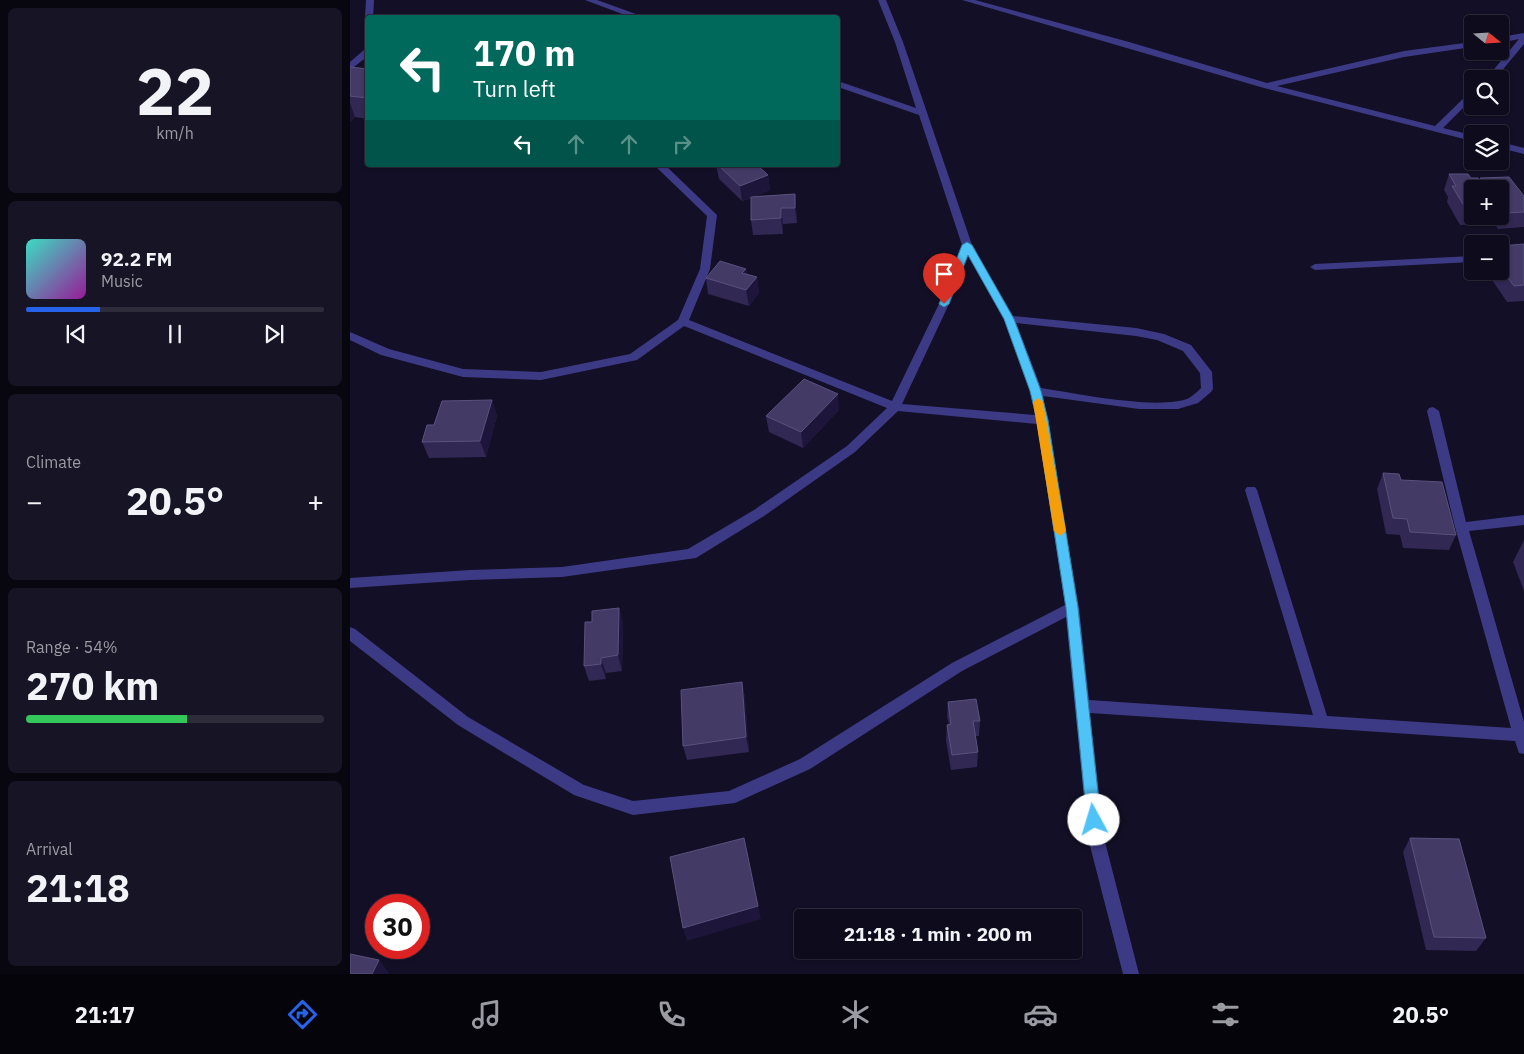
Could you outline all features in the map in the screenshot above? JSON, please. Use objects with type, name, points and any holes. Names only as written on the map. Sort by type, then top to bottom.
[{"type":"street","points":[[369,15],[370,0]]},
{"type":"street","points":[[588,0],[634,15]]},
{"type":"street","points":[[882,0],[923,113],[967,245],[1009,319],[1036,391],[1072,608],[1096,838],[1131,974]]},
{"type":"street","points":[[971,1],[1267,86],[1464,136]]},
{"type":"street","points":[[1509,39],[1524,38]]},
{"type":"street","points":[[1497,70],[1524,38]]},
{"type":"street","points":[[1267,86],[1404,54],[1464,45]]},
{"type":"street","points":[[350,67],[365,54]]},
{"type":"street","points":[[840,85],[923,113]]},
{"type":"street","points":[[1438,128],[1464,103]]},
{"type":"street","points":[[1509,147],[1524,151]]},
{"type":"street","points":[[353,341],[385,352],[462,373],[541,376],[633,357],[683,322],[705,269],[712,215],[661,167]]},
{"type":"street","points":[[350,583],[470,575],[562,572],[691,554],[759,513],[851,449],[895,407],[944,304],[967,245]]},
{"type":"street","points":[[1315,267],[1464,259]]},
{"type":"street","points":[[1009,319],[1136,332],[1160,337],[1187,348],[1206,372],[1207,389],[1193,401],[1170,406],[1141,405],[1036,391]]},
{"type":"street","points":[[683,322],[895,407],[1042,420]]},
{"type":"street","points":[[1083,706],[1322,722],[1522,739],[1461,527],[1433,411]]},
{"type":"street","points":[[1251,490],[1322,722]]},
{"type":"street","points":[[1461,527],[1524,520]]},
{"type":"street","points":[[350,633],[463,721],[579,790],[633,808],[730,798],[805,764],[957,667],[1072,608]]},
{"type":"building","points":[[350,67],[365,69],[365,98],[350,96]]},
{"type":"building","points":[[720,167],[759,167],[768,175],[740,186]]},
{"type":"building","points":[[1449,174],[1468,174],[1471,178],[1478,178],[1479,180],[1464,180],[1464,206],[1452,186],[1456,186]]},
{"type":"building","points":[[1509,177],[1524,196],[1524,212],[1509,213],[1509,180],[1481,180],[1480,178]]},
{"type":"building","points":[[795,194],[795,208],[781,208],[781,218],[751,220],[751,197]]},
{"type":"building","points":[[1524,244],[1524,285],[1514,286],[1509,279],[1509,245]]},
{"type":"building","points":[[720,261],[746,269],[742,273],[757,277],[746,290],[706,278]]},
{"type":"building","points":[[804,379],[838,394],[801,432],[766,416]]},
{"type":"building","points":[[492,400],[480,441],[422,442],[427,425],[434,425],[442,401]]},
{"type":"building","points":[[1383,473],[1399,474],[1401,480],[1442,482],[1456,535],[1410,532],[1407,519],[1393,518]]},
{"type":"building","points":[[619,608],[618,655],[601,658],[601,664],[584,666],[585,622],[592,622],[592,611]]},
{"type":"building","points":[[742,682],[746,737],[683,746],[681,690]]},
{"type":"building","points":[[976,699],[980,721],[973,721],[978,752],[952,755],[947,725],[951,724],[948,702]]},
{"type":"building","points":[[744,838],[758,906],[683,928],[670,857]]},
{"type":"building","points":[[1410,838],[1459,839],[1486,938],[1434,937]]},
{"type":"building","points":[[350,954],[365,957],[365,959],[379,960],[372,974],[350,974]]},
{"type":"slow traffic","points":[[1038,402],[1060,531]]},
{"type":"route","points":[[944,304],[967,245],[1009,319],[1036,391],[1072,608],[1094,820]]}]
